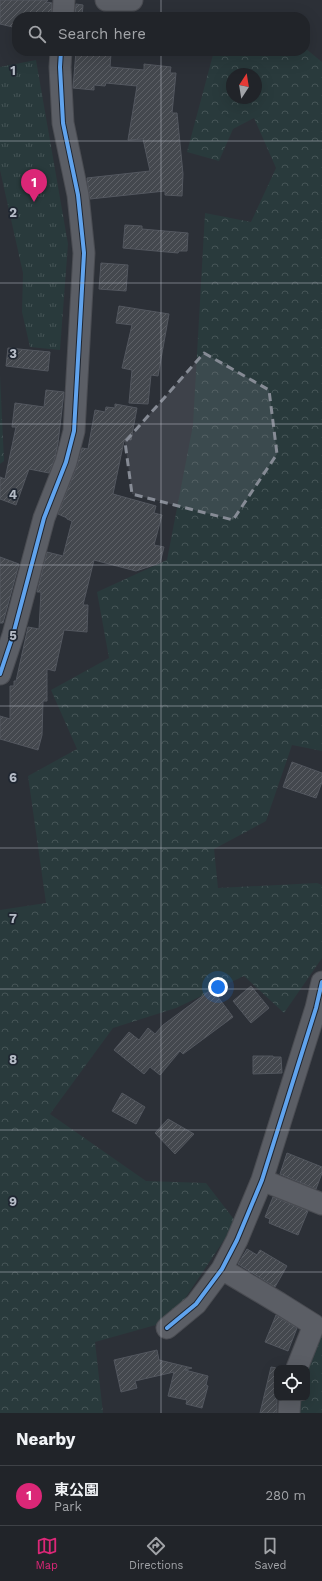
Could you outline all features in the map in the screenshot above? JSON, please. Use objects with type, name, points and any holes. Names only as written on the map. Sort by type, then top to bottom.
[{"type":"street","points":[[63,12],[64,0]]},
{"type":"street","points":[[106,0],[132,0]]},
{"type":"street","points":[[0,674],[44,518],[66,462],[74,431],[84,253],[78,195],[62,123],[61,56]]},
{"type":"street","points":[[166,1328],[196,1304],[222,1269],[237,1240],[262,1180],[316,1008],[322,982]]},
{"type":"street","points":[[262,1180],[322,1204]]},
{"type":"street","points":[[222,1269],[314,1325],[298,1365]]},
{"type":"street","points":[[289,1413],[290,1401]]},
{"type":"highlighted area","points":[[204,353],[269,390],[277,454],[233,520],[132,494],[125,442]]},
{"type":"green space","points":[[310,52],[322,62],[322,751],[292,745],[266,821],[214,849],[218,888],[317,883],[322,885],[322,958],[284,1013],[244,976],[176,1008],[113,1028],[50,1114],[146,1181],[206,1183],[236,1222],[170,1321],[95,1342],[103,1413],[0,1413],[0,910],[46,903],[28,776],[77,749],[51,690],[109,658],[97,592],[167,560],[193,425],[205,213],[251,222],[276,168],[254,118],[233,129],[219,161],[187,152],[213,56],[310,56]]},
{"type":"green space","points":[[36,60],[68,244],[60,350],[30,347],[22,312],[23,273],[0,170],[0,67]]},
{"type":"green space","points":[[0,375],[4,461],[0,464]]},
{"type":"green space","points":[[322,1321],[322,1413],[298,1413],[296,1401],[310,1401],[310,1365],[308,1365]]},
{"type":"building","points":[[0,0],[48,0],[46,2],[52,3],[51,12],[12,12],[12,27],[0,24]]},
{"type":"building","points":[[76,4],[83,5],[82,12],[75,12]]},
{"type":"building","points":[[76,56],[111,56],[110,67],[144,70],[144,64],[171,67],[170,73],[176,73],[172,113],[177,113],[183,174],[182,196],[165,195],[165,191],[90,199],[87,178],[150,171],[143,139],[128,140],[137,86],[106,83],[105,86],[94,85],[94,90],[73,88]]},
{"type":"building","points":[[125,225],[142,226],[142,229],[188,233],[187,251],[179,251],[178,253],[123,248]]},
{"type":"building","points":[[101,263],[128,265],[126,291],[99,289]]},
{"type":"building","points":[[119,306],[169,314],[158,376],[151,375],[148,404],[129,403],[132,370],[122,368],[132,325],[116,323]]},
{"type":"building","points":[[8,348],[50,352],[48,371],[6,366]]},
{"type":"building","points":[[46,390],[64,392],[55,458],[49,473],[29,469],[16,505],[0,499],[0,477],[5,479],[16,427],[12,427],[15,403],[44,407]]},
{"type":"building","points":[[115,404],[137,408],[131,440],[127,439],[127,441],[124,441],[113,494],[156,506],[154,513],[162,515],[154,545],[164,547],[160,563],[136,571],[94,560],[83,605],[88,605],[87,632],[64,630],[55,671],[47,669],[47,701],[43,701],[42,735],[38,750],[0,739],[0,716],[10,719],[10,686],[14,686],[14,681],[16,681],[28,627],[39,629],[41,592],[37,592],[47,552],[63,556],[72,521],[58,514],[77,466],[82,448],[88,449],[95,410],[105,412],[106,407],[115,408]]},
{"type":"building","points":[[0,557],[19,564],[3,623],[0,623]]},
{"type":"building","points":[[292,762],[322,773],[322,782],[316,798],[283,787]]},
{"type":"building","points":[[251,986],[269,1008],[251,1023],[233,1001]]},
{"type":"building","points":[[212,989],[233,1017],[183,1054],[180,1051],[160,1075],[150,1067],[144,1074],[114,1050],[129,1032],[139,1040],[148,1028],[155,1034],[163,1025]]},
{"type":"building","points":[[253,1056],[281,1057],[282,1073],[253,1074]]},
{"type":"building","points":[[122,1093],[145,1107],[136,1124],[112,1111]]},
{"type":"building","points":[[168,1119],[194,1134],[175,1154],[155,1133]]},
{"type":"building","points":[[287,1153],[322,1167],[322,1173],[316,1189],[280,1174]]},
{"type":"building","points":[[273,1197],[308,1211],[298,1235],[269,1223],[270,1219],[265,1217]]},
{"type":"building","points":[[247,1249],[257,1255],[260,1250],[287,1266],[275,1287],[238,1264]]},
{"type":"building","points":[[276,1315],[297,1328],[288,1351],[265,1342]]},
{"type":"building","points":[[157,1350],[159,1360],[192,1368],[185,1370],[208,1376],[206,1385],[208,1386],[202,1408],[186,1404],[187,1400],[168,1396],[174,1372],[135,1381],[137,1388],[121,1392],[114,1360]]},
{"type":"building","points":[[271,1367],[274,1368],[274,1401],[277,1401],[277,1413],[260,1413]]},
{"type":"cycle path","points":[[0,674],[13,635],[44,518],[66,462],[74,431],[84,253],[78,195],[63,123],[61,56]]},
{"type":"cycle path","points":[[167,1328],[196,1304],[222,1269],[237,1240],[262,1180],[316,1008],[322,982]]},
{"type":"place","name":"東公園","points":[[34,202]]}]
